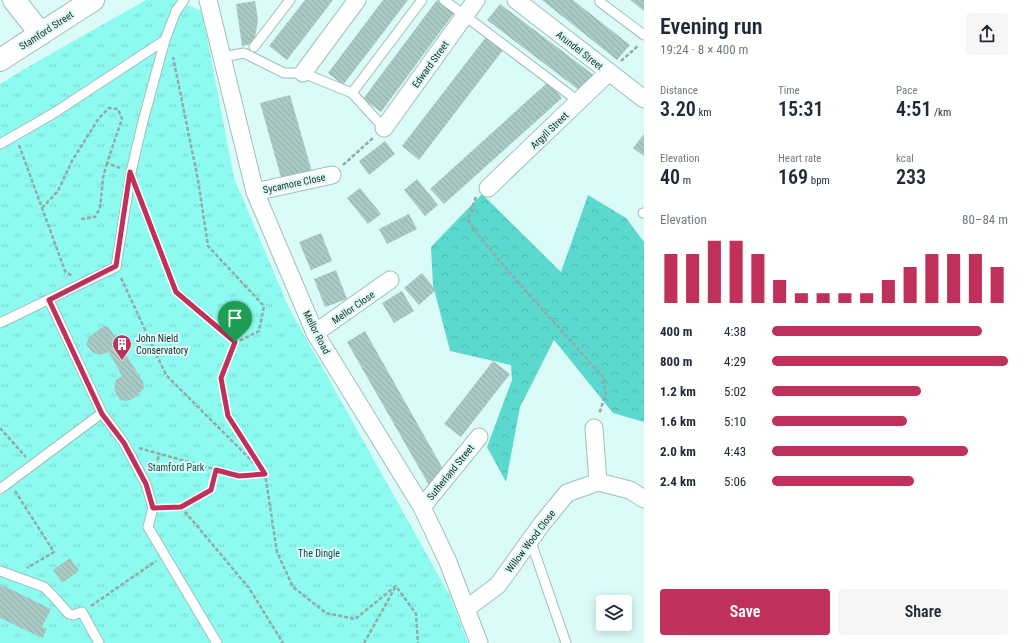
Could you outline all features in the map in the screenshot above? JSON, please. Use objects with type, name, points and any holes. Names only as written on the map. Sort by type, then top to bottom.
[{"type":"main road","points":[[14,0],[41,34]]},
{"type":"main road","name":"Stamford Street","points":[[0,60],[93,0]]},
{"type":"street","name":"Mellor Road","points":[[208,0],[255,192],[315,333],[422,507],[448,562],[479,643]]},
{"type":"street","points":[[303,73],[357,0]]},
{"type":"street","name":"Edward Street","points":[[384,128],[476,0]]},
{"type":"street","name":"Arundel Street","points":[[516,0],[644,99]]},
{"type":"street","name":"Argyll Street","points":[[488,188],[609,72]]},
{"type":"street","name":"Sycamore Close","points":[[255,192],[332,175]]},
{"type":"street","name":"Mellor Close","points":[[315,333],[390,280]]},
{"type":"street","points":[[594,428],[598,482],[630,490],[644,499]]},
{"type":"street","name":"Sutherland Street","points":[[422,507],[479,437]]},
{"type":"street","name":"Willow Wood Close","points":[[466,609],[498,584],[530,539],[567,493],[598,482]]},
{"type":"lane","points":[[0,323],[116,266],[130,172],[143,121],[164,40],[176,11],[184,0]]},
{"type":"lane","points":[[254,47],[290,0]]},
{"type":"lane","points":[[352,93],[422,0]]},
{"type":"lane","points":[[444,0],[578,101]]},
{"type":"lane","points":[[600,2],[644,35]]},
{"type":"lane","points":[[0,144],[54,113],[164,40]]},
{"type":"lane","points":[[222,57],[244,53],[284,73],[303,73],[352,93],[384,128]]},
{"type":"lane","points":[[49,300],[102,414],[124,443],[146,484],[153,508],[148,527],[217,643]]},
{"type":"lane","points":[[0,489],[102,414]]},
{"type":"lane","points":[[530,539],[566,643]]},
{"type":"lane","points":[[0,571],[44,587],[69,614],[73,615],[82,612],[99,643]]},
{"type":"path","points":[[164,40],[174,59],[198,180],[208,246],[264,306],[259,331],[235,342],[221,378],[228,416],[265,474],[277,552],[293,587],[326,613],[356,620],[396,586]]},
{"type":"path","points":[[609,72],[644,40]]},
{"type":"path","points":[[42,208],[58,191],[72,161],[99,118],[109,108],[118,110],[122,119],[102,178],[100,208],[95,217],[81,219]]},
{"type":"path","points":[[332,175],[384,128]]},
{"type":"path","points":[[15,135],[65,271],[82,284]]},
{"type":"path","points":[[107,163],[130,172],[176,292],[235,342]]},
{"type":"path","points":[[488,188],[480,188],[468,219],[474,230],[506,268],[602,376],[606,394],[594,428]]},
{"type":"path","points":[[116,266],[166,374],[265,474]]},
{"type":"path","points":[[0,428],[33,465]]},
{"type":"path","points":[[124,443],[239,476],[265,474]]},
{"type":"path","points":[[153,508],[181,507],[211,490],[216,470]]},
{"type":"path","points":[[9,482],[54,552],[15,576]]},
{"type":"path","points":[[181,507],[249,588],[283,643]]},
{"type":"path","points":[[82,612],[164,555]]},
{"type":"path","points":[[364,643],[396,586]]},
{"type":"path","points":[[396,586],[416,614],[418,643]]},
{"type":"green space","name":"Stamford Park","points":[[146,0],[176,0],[202,11],[234,178],[288,306],[450,596],[468,643],[0,643],[0,84]]},
{"type":"green space","points":[[482,194],[561,272],[588,195],[626,218],[644,242],[644,422],[613,413],[554,340],[520,407],[506,482],[487,447],[512,380],[511,365],[450,351],[433,285],[431,247]]},
{"type":"building","points":[[305,0],[333,0],[287,60],[269,46]]},
{"type":"building","points":[[383,0],[408,0],[343,85],[328,73]]},
{"type":"building","points":[[437,0],[454,13],[381,112],[363,99]]},
{"type":"building","points":[[542,0],[573,0],[630,45],[617,60]]},
{"type":"building","points":[[630,0],[644,0],[644,11]]},
{"type":"building","points":[[255,1],[258,20],[254,43],[242,46],[236,4]]},
{"type":"building","points":[[500,4],[595,76],[583,93],[487,20]]},
{"type":"building","points":[[486,37],[503,50],[419,160],[402,146]]},
{"type":"building","points":[[548,82],[562,98],[444,204],[430,189]]},
{"type":"building","points":[[290,95],[312,172],[282,181],[260,103]]},
{"type":"building","points":[[644,134],[644,156],[633,148]]},
{"type":"building","points":[[385,141],[395,154],[369,175],[359,161]]},
{"type":"building","points":[[417,179],[438,205],[425,216],[404,190]]},
{"type":"building","points":[[360,188],[381,214],[368,224],[347,198]]},
{"type":"building","points":[[409,214],[417,229],[387,244],[379,229]]},
{"type":"building","points":[[321,233],[332,261],[311,270],[299,242]]},
{"type":"building","points":[[336,270],[347,299],[325,307],[314,279]]},
{"type":"building","points":[[422,273],[436,290],[419,305],[404,288]]},
{"type":"building","points":[[402,291],[414,311],[394,323],[382,303]]},
{"type":"building","name":"John Nield Conservatory","points":[[104,326],[109,327],[143,382],[144,388],[137,396],[128,401],[120,400],[114,389],[116,380],[122,376],[109,352],[99,355],[92,352],[86,344],[89,337]]},
{"type":"building","points":[[365,331],[443,469],[430,487],[347,342]]},
{"type":"building","points":[[493,361],[510,374],[461,437],[444,424]]},
{"type":"building","points":[[70,558],[79,571],[62,583],[53,570]]},
{"type":"building","points":[[0,584],[51,609],[42,627],[47,629],[42,638],[0,618]]},
{"type":"place","name":"John Nield Conservatory","points":[[122,361]]},
{"type":"route","points":[[130,172],[176,292],[235,342],[221,378],[228,416],[265,474],[239,476],[216,470],[211,490],[181,507],[153,508],[146,484],[124,443],[102,414],[49,300],[116,266],[130,172]]},
{"type":"park label","name":"The Dingle","points":[[319,553]]}]
